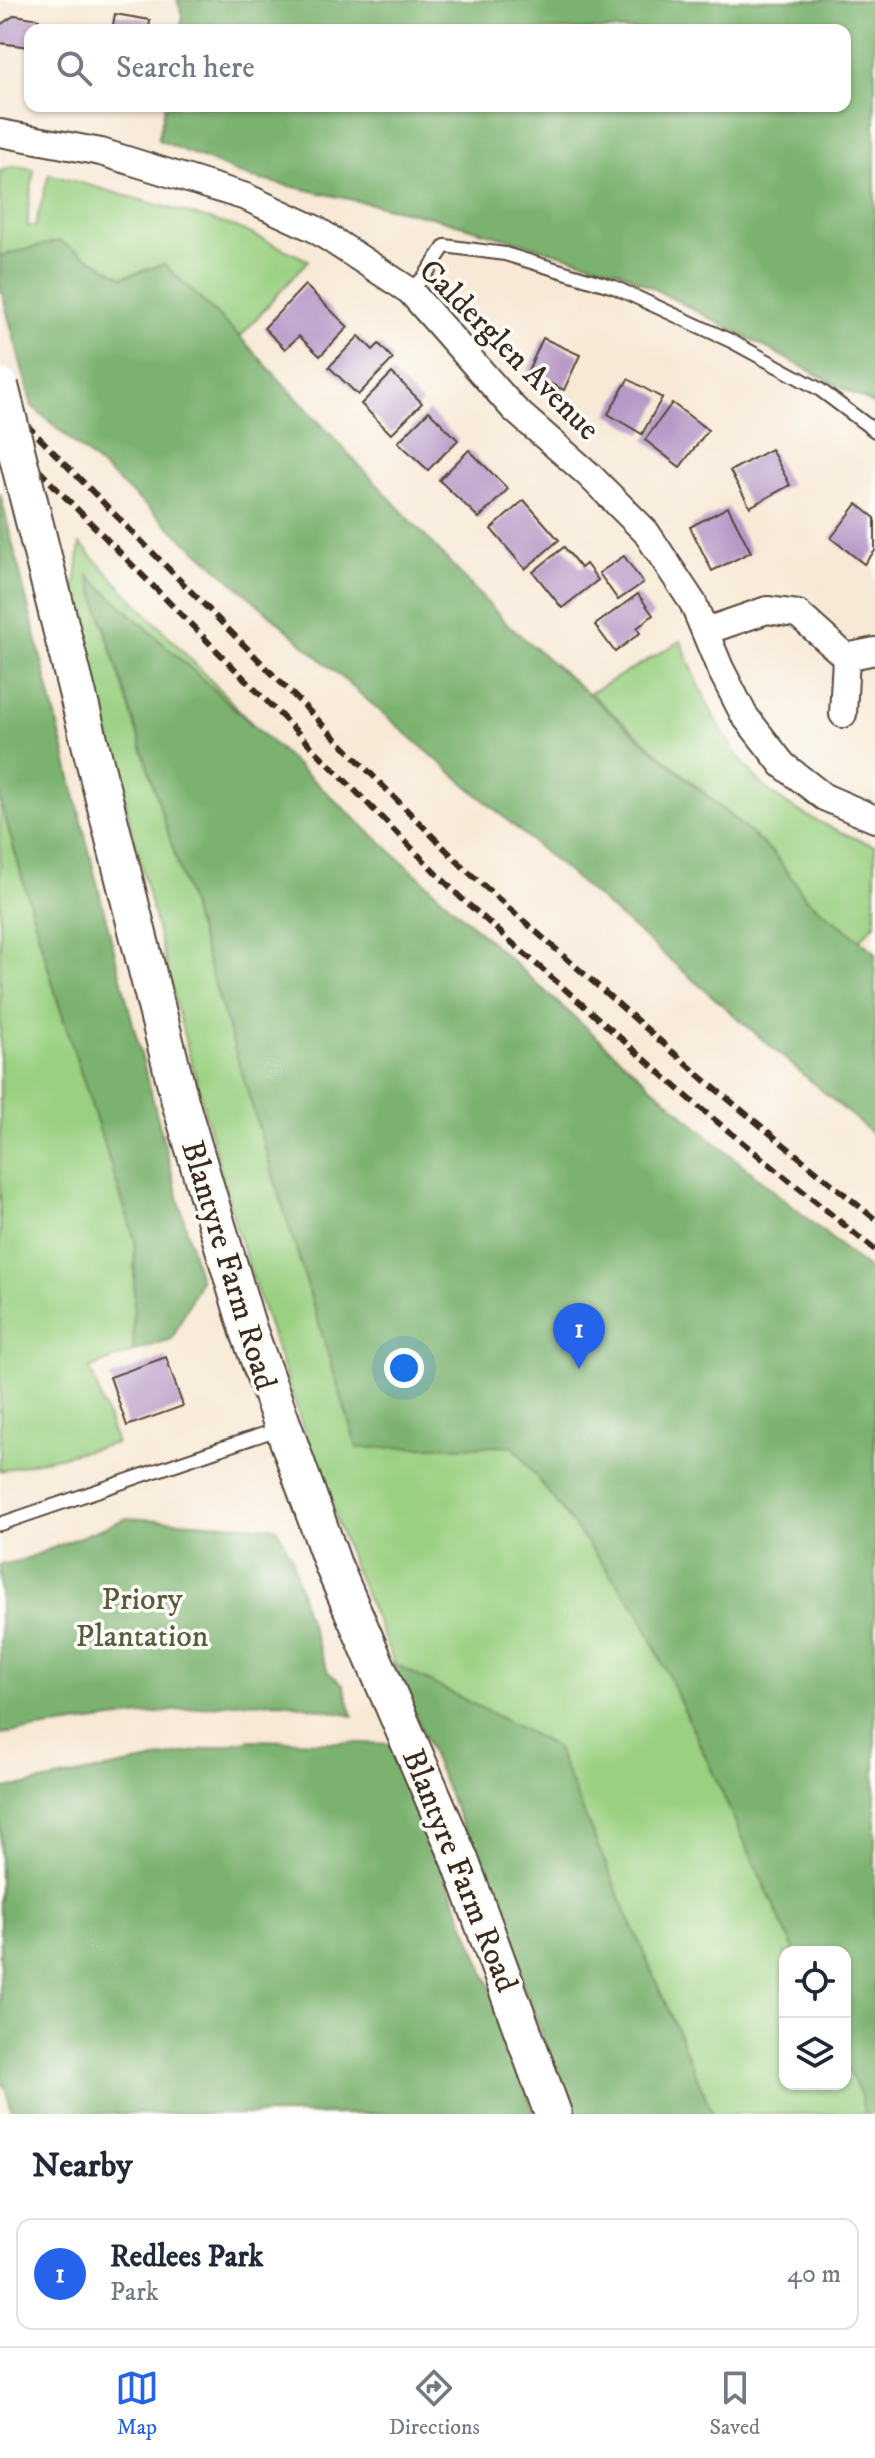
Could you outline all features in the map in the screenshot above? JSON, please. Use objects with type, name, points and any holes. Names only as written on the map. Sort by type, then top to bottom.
[{"type":"main road","name":"Blantyre Farm Road","points":[[0,386],[181,1105],[228,1270],[281,1427],[333,1565],[460,1860],[553,2114]]},
{"type":"street","name":"Calderglen Avenue","points":[[0,133],[101,152],[246,197],[315,229],[410,291],[514,409],[588,474],[646,532],[693,603],[744,715],[783,765],[824,797],[875,819]]},
{"type":"street","points":[[706,631],[767,610],[798,614],[846,657]]},
{"type":"street","points":[[846,657],[875,651]]},
{"type":"street","points":[[843,714],[846,657]]},
{"type":"lane","points":[[410,291],[424,277],[445,246],[505,254],[601,283],[744,348],[819,389],[875,431]]},
{"type":"lane","points":[[0,1524],[281,1427]]},
{"type":"green space","points":[[177,0],[875,0],[875,405],[620,271],[435,218],[248,177],[158,140],[164,112],[851,112],[851,24],[181,24],[183,16]]},
{"type":"green space","points":[[15,166],[34,169],[28,226],[35,227],[49,174],[236,227],[308,260],[240,337],[164,265],[123,277],[59,241],[0,256],[0,171]]},
{"type":"green space","points":[[59,241],[123,277],[164,264],[240,337],[505,622],[774,854],[807,899],[875,952],[875,1136],[365,698],[32,406],[0,285],[0,256]]},
{"type":"green space","points":[[0,493],[200,1281],[172,1339],[133,1352],[135,1240],[59,1005],[0,800]]},
{"type":"green space","points":[[80,544],[501,983],[875,1288],[875,2114],[571,2114],[476,1858],[353,1565],[310,1449],[237,1231],[178,1013],[74,597]]},
{"type":"green space","points":[[89,576],[538,985],[709,1137],[875,1275],[875,2114],[864,2114],[861,2096],[851,2075],[851,1946],[792,1946],[639,1612],[513,1446],[357,1448]]},
{"type":"green space","points":[[681,641],[724,735],[762,784],[800,812],[875,846],[875,924],[860,940],[807,899],[774,854],[590,693]]},
{"type":"green space","points":[[0,800],[59,1005],[135,1240],[133,1352],[90,1368],[116,1443],[0,1471]]},
{"type":"green space","name":"Priory Plantation","points":[[127,1518],[276,1527],[292,1557],[305,1611],[328,1672],[343,1684],[353,1716],[285,1702],[233,1703],[0,1734],[0,1565],[25,1559]]},
{"type":"green space","points":[[393,1663],[555,1746],[713,2114],[571,2114],[476,1858]]},
{"type":"green space","points":[[252,1740],[394,1744],[492,1992],[534,2114],[13,2114],[0,2072],[0,1790]]},
{"type":"building","points":[[115,14],[150,20],[150,24],[113,24]]},
{"type":"building","points":[[15,15],[39,19],[38,24],[24,24],[24,46],[0,43],[0,25]]},
{"type":"building","points":[[305,285],[348,327],[320,356],[299,336],[285,349],[264,328]]},
{"type":"building","points":[[359,336],[373,350],[379,344],[393,359],[358,395],[329,367]]},
{"type":"building","points":[[543,338],[580,355],[564,390],[527,373]]},
{"type":"building","points":[[392,373],[422,403],[391,434],[361,404]]},
{"type":"building","points":[[628,379],[662,398],[642,434],[608,414]]},
{"type":"building","points":[[672,403],[708,430],[680,467],[645,440]]},
{"type":"building","points":[[429,411],[458,440],[428,470],[398,442]]},
{"type":"building","points":[[771,449],[790,485],[750,507],[730,471]]},
{"type":"building","points":[[469,450],[508,489],[479,518],[439,480]]},
{"type":"building","points":[[524,500],[559,540],[525,569],[491,529]]},
{"type":"building","points":[[857,504],[875,518],[875,551],[864,564],[831,538]]},
{"type":"building","points":[[728,507],[751,552],[712,571],[690,527]]},
{"type":"building","points":[[564,547],[581,568],[586,564],[598,580],[562,608],[533,572]]},
{"type":"building","points":[[624,556],[643,583],[618,600],[599,573]]},
{"type":"building","points":[[638,594],[653,615],[637,628],[640,633],[615,652],[595,625]]},
{"type":"building","points":[[166,1357],[183,1406],[127,1426],[110,1377]]},
{"type":"railway","points":[[0,398],[467,871],[707,1082],[875,1219]]},
{"type":"railway","points":[[0,431],[460,897],[699,1107],[875,1250]]},
{"type":"place","name":"Redlees Park","points":[[579,1369]]}]
